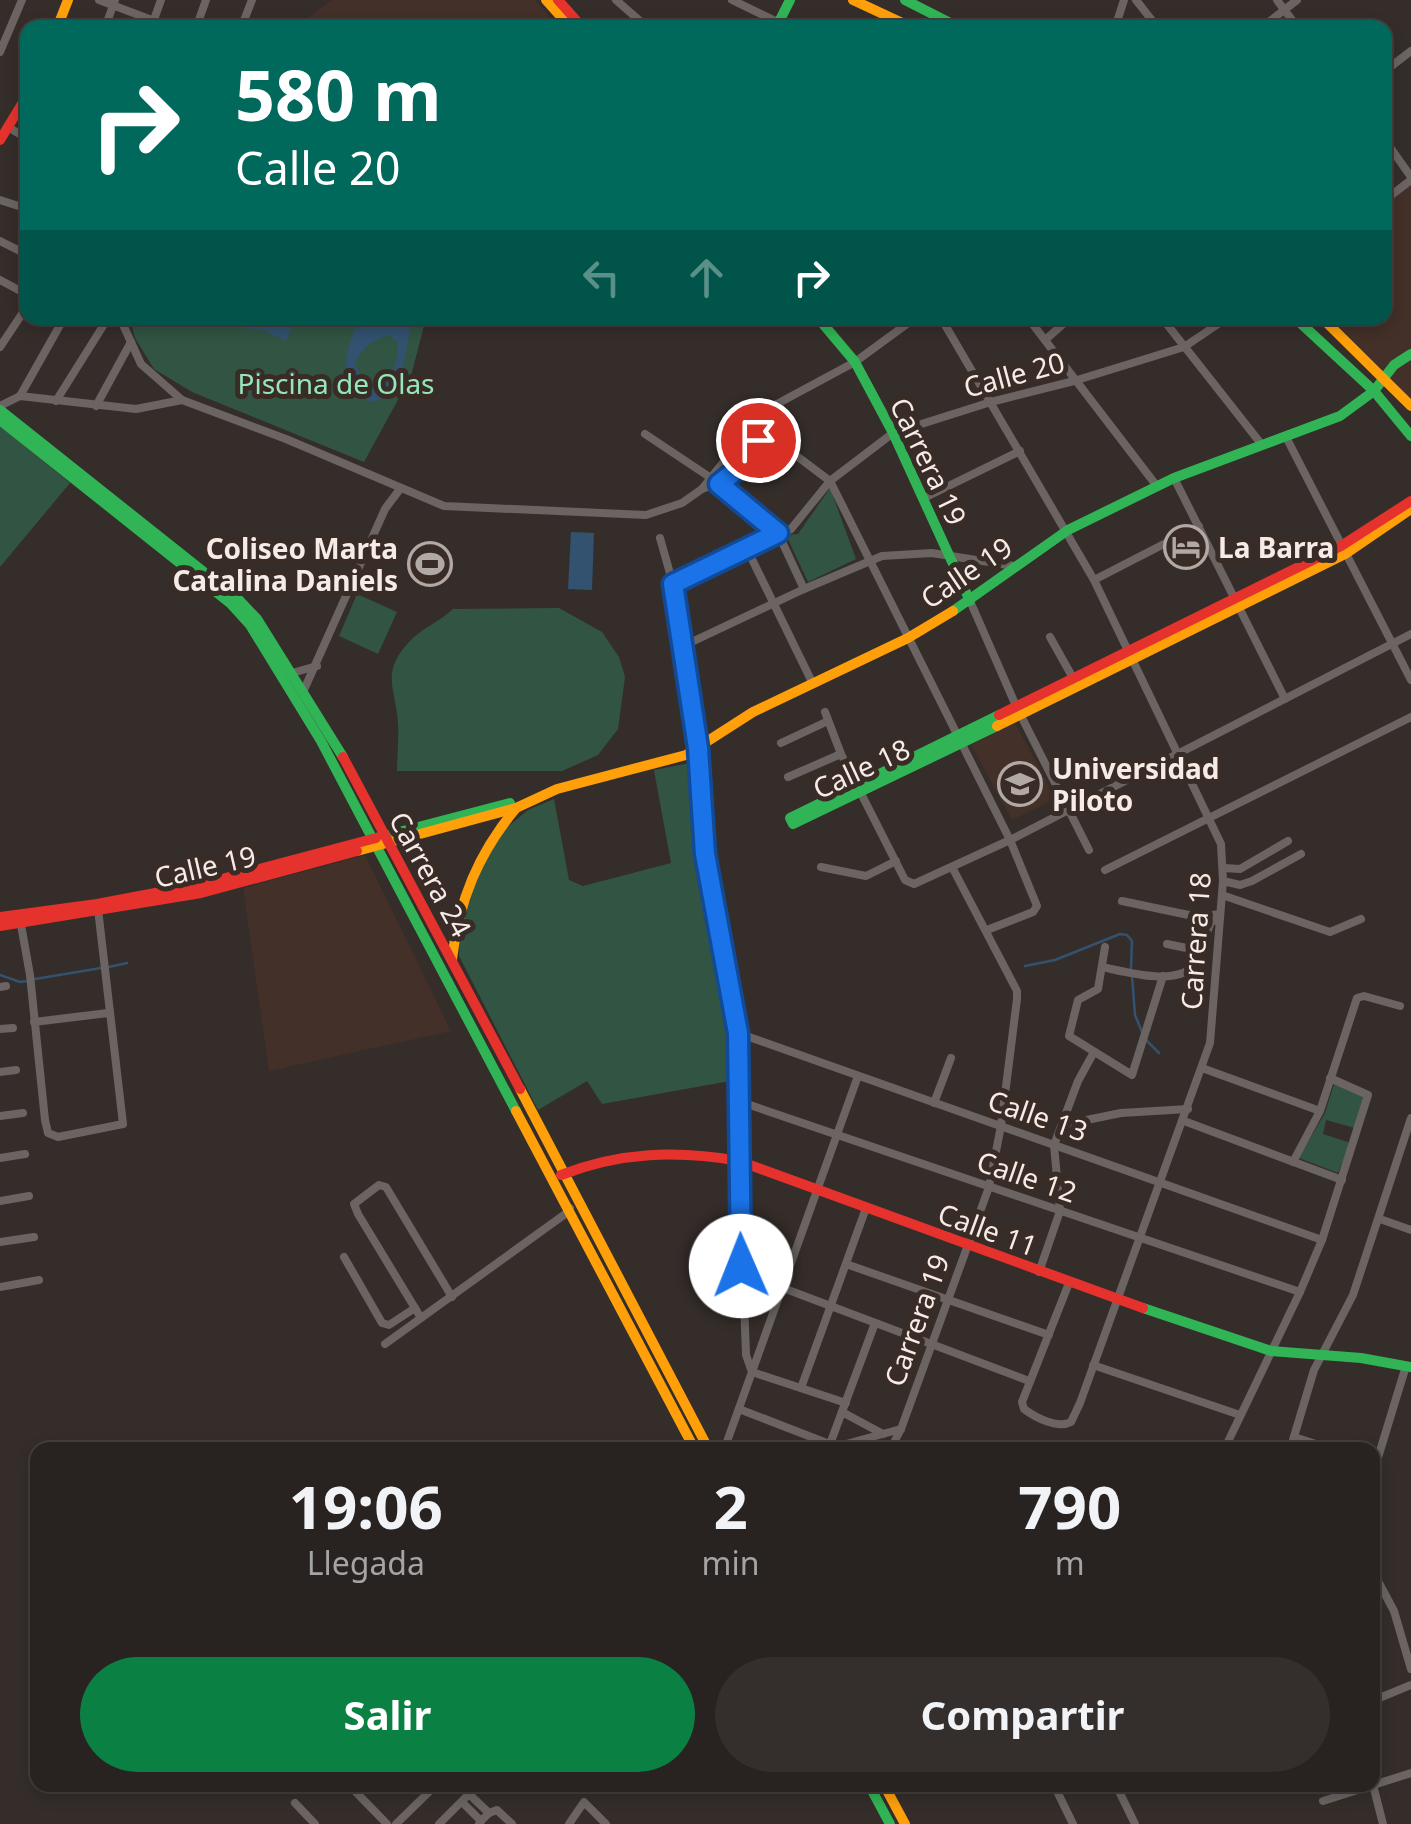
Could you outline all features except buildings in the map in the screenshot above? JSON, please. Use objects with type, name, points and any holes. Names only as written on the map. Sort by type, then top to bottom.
[{"type":"street","points":[[0,52],[22,0]]},
{"type":"street","points":[[99,0],[114,3],[145,20]]},
{"type":"street","points":[[546,0],[564,20]]},
{"type":"street","points":[[558,0],[576,20]]},
{"type":"street","points":[[616,0],[639,20]]},
{"type":"street","points":[[732,0],[770,20]]},
{"type":"street","points":[[853,0],[896,20]]},
{"type":"street","points":[[905,0],[944,20]]},
{"type":"street","points":[[1136,0],[1152,20]]},
{"type":"street","points":[[1277,0],[1292,20]]},
{"type":"street","points":[[1272,20],[1297,0]]},
{"type":"street","points":[[0,140],[20,108]]},
{"type":"street","points":[[8,128],[20,135]]},
{"type":"street","points":[[1392,150],[1411,179]]},
{"type":"street","points":[[0,347],[20,317]]},
{"type":"street","points":[[0,408],[20,396],[60,325]]},
{"type":"street","points":[[56,402],[104,325]]},
{"type":"street","points":[[123,325],[141,364],[182,400],[444,506],[646,514],[682,504],[750,456],[758,440],[758,427]]},
{"type":"street","name":"Carrera 19","points":[[824,325],[854,362],[893,433],[1018,710],[1088,850]]},
{"type":"street","points":[[715,481],[745,435],[758,427],[775,405],[854,362],[906,325]]},
{"type":"street","name":"Carrera 18","points":[[944,325],[1094,580],[1208,816],[1220,844],[1224,868],[1211,1029],[1202,1068],[1119,1300],[1069,1424],[1033,1415],[1022,1406],[1029,1381]]},
{"type":"street","points":[[1033,325],[1156,485]]},
{"type":"street","points":[[1044,340],[1062,325]]},
{"type":"street","points":[[1167,325],[1262,445]]},
{"type":"street","name":"Calle 20","points":[[673,584],[791,529],[830,481],[893,433],[1184,347],[1217,325]]},
{"type":"street","points":[[1302,325],[1374,391],[1411,436]]},
{"type":"street","points":[[1329,325],[1411,406]]},
{"type":"street","points":[[96,406],[131,342]]},
{"type":"street","name":"Calle 19","points":[[0,926],[20,919],[98,908],[380,841],[686,755],[753,712],[908,638],[970,600],[1068,530],[1156,485],[1340,416],[1374,391],[1394,366],[1411,354]]},
{"type":"street","points":[[20,396],[136,409],[182,400]]},
{"type":"street","name":"Carrera 24","points":[[0,408],[258,619],[303,692],[690,1442]]},
{"type":"street","name":"Carrera 24","points":[[0,420],[241,614],[295,696],[452,958],[705,1442]]},
{"type":"street","points":[[758,427],[830,481],[1010,840],[1036,900],[1034,912],[987,930],[952,867]]},
{"type":"street","points":[[645,434],[715,481],[778,533],[804,589]]},
{"type":"street","points":[[1286,437],[1411,680]]},
{"type":"street","points":[[924,498],[1020,450]]},
{"type":"street","points":[[1174,478],[1286,699]]},
{"type":"street","points":[[303,692],[385,509],[400,489]]},
{"type":"street","name":"Calle 18","points":[[1343,550],[1411,501]]},
{"type":"street","name":"Calle 18","points":[[859,789],[790,818],[793,824],[1238,604],[1343,550],[1411,509]]},
{"type":"street","points":[[1094,580],[1198,526]]},
{"type":"street","points":[[660,538],[673,584],[698,748],[705,854],[738,1033],[742,1335],[752,1372]]},
{"type":"street","points":[[748,548],[813,684]]},
{"type":"street","points":[[681,648],[868,560],[899,555],[950,555],[1014,566]]},
{"type":"street","points":[[781,744],[826,716],[841,754],[908,883],[919,883],[1411,634]]},
{"type":"street","points":[[1050,637],[1073,678]]},
{"type":"street","name":"Calle 18","points":[[1018,710],[1073,678],[1131,655]]},
{"type":"street","points":[[292,673],[317,666]]},
{"type":"street","points":[[1105,870],[1411,717]]},
{"type":"street","points":[[788,777],[841,754]]},
{"type":"street","name":"Calle 19","points":[[444,823],[516,808],[531,800]]},
{"type":"street","points":[[452,958],[455,925],[476,862],[516,808]]},
{"type":"street","points":[[1224,868],[1240,869],[1288,842]]},
{"type":"street","points":[[1223,881],[1240,886],[1252,882],[1301,854]]},
{"type":"street","points":[[821,867],[866,876],[896,861]]},
{"type":"street","points":[[1222,895],[1330,932],[1361,919]]},
{"type":"street","points":[[1122,901],[1198,917],[1220,916]]},
{"type":"street","points":[[20,919],[45,1120],[48,1133],[58,1137],[122,1124],[98,908]]},
{"type":"street","points":[[1102,967],[1163,976],[1181,974],[1196,962],[1211,922],[1220,916]]},
{"type":"street","name":"Calle 19","points":[[0,917],[20,919]]},
{"type":"street","name":"Carrera 19","points":[[894,1442],[989,1186],[1001,1126],[1017,992],[987,930]]},
{"type":"street","points":[[1167,944],[1201,951]]},
{"type":"street","points":[[1105,947],[1098,989],[1078,1000],[1068,1034],[1132,1075],[1163,976]]},
{"type":"street","points":[[1293,1162],[1320,1111],[1357,998],[1364,996],[1400,1006]]},
{"type":"street","points":[[34,1022],[108,1012]]},
{"type":"street","points":[[0,1030],[12,1028]]},
{"type":"street","name":"Calle 13","points":[[738,1033],[1322,1240]]},
{"type":"street","points":[[1039,1272],[1060,1211],[1054,1145],[1078,1081],[1094,1052]]},
{"type":"street","points":[[934,1102],[951,1058]]},
{"type":"street","points":[[1202,1068],[1320,1111]]},
{"type":"street","points":[[0,1072],[16,1070]]},
{"type":"street","points":[[727,1442],[858,1076]]},
{"type":"street","points":[[1228,1442],[1322,1240],[1368,1098],[1364,1092],[1330,1078]]},
{"type":"street","name":"Calle 12","points":[[738,1102],[1300,1292]]},
{"type":"street","points":[[1062,1124],[1121,1113],[1188,1109]]},
{"type":"street","points":[[0,1116],[23,1113]]},
{"type":"street","points":[[1292,1442],[1322,1355],[1353,1295],[1411,1118]]},
{"type":"street","points":[[1184,1121],[1342,1180]]},
{"type":"street","points":[[0,1158],[25,1154]]},
{"type":"street","name":"Calle 11","points":[[552,1180],[629,1154],[697,1155],[738,1161],[1069,1283],[1271,1351],[1409,1367]]},
{"type":"street","points":[[421,1318],[355,1208],[358,1199],[379,1185],[386,1187],[452,1296]]},
{"type":"street","points":[[385,1344],[568,1212],[575,1194]]},
{"type":"street","points":[[0,1201],[29,1196]]},
{"type":"street","points":[[801,1388],[866,1208]]},
{"type":"street","points":[[1380,1219],[1411,1230]]},
{"type":"street","points":[[0,1242],[34,1237]]},
{"type":"street","points":[[344,1257],[382,1323],[389,1325],[415,1308]]},
{"type":"street","points":[[846,1264],[1049,1335]]},
{"type":"street","points":[[0,1287],[39,1280]]},
{"type":"street","points":[[783,1288],[1029,1381],[1069,1283]]},
{"type":"street","points":[[831,1442],[876,1323]]},
{"type":"street","points":[[1093,1366],[1240,1414]]},
{"type":"street","points":[[1380,1452],[1409,1367]]},
{"type":"street","points":[[752,1372],[844,1408],[884,1434]]},
{"type":"street","points":[[739,1409],[817,1442]]},
{"type":"street","points":[[849,1442],[901,1429]]},
{"type":"street","points":[[869,1437],[877,1442]]},
{"type":"street","points":[[1294,1437],[1310,1442]]},
{"type":"street","points":[[1380,1585],[1394,1611],[1411,1669]]},
{"type":"street","points":[[1380,1699],[1411,1686]]},
{"type":"street","points":[[1380,1783],[1411,1773]]},
{"type":"street","points":[[356,1792],[387,1824]]},
{"type":"street","points":[[396,1824],[429,1792]]},
{"type":"street","points":[[874,1792],[890,1824]]},
{"type":"street","points":[[888,1792],[905,1824]]},
{"type":"street","points":[[1057,1792],[1073,1824]]},
{"type":"street","points":[[1119,1792],[1135,1824]]},
{"type":"street","points":[[1323,1802],[1352,1792]]},
{"type":"street","points":[[1375,1792],[1383,1824]]},
{"type":"street","points":[[440,1824],[470,1794],[490,1812]]},
{"type":"street","points":[[462,1802],[480,1823],[497,1810],[512,1824]]},
{"type":"street","points":[[569,1824],[584,1802],[606,1824]]},
{"type":"street","points":[[294,1803],[315,1824]]},
{"type":"shaded area","points":[[332,0],[535,0],[553,20],[305,20]]},
{"type":"shaded area","points":[[1411,180],[1411,405],[1329,325],[1392,325],[1392,195]]},
{"type":"shaded area","name":"Universidad Piloto","points":[[1015,723],[1056,799],[1012,820],[971,745]]},
{"type":"shaded area","points":[[365,855],[451,1031],[269,1071],[243,888]]},
{"type":"green space","name":"Piscina de Olas","points":[[132,325],[424,325],[411,376],[364,462],[192,392],[154,369]]},
{"type":"green space","points":[[0,426],[70,483],[0,567]]},
{"type":"green space","points":[[830,488],[856,559],[808,582],[786,535],[798,534]]},
{"type":"green space","points":[[357,594],[397,612],[378,654],[339,636]]},
{"type":"green space","points":[[559,608],[602,632],[619,657],[625,677],[618,729],[598,755],[562,771],[397,771],[398,724],[392,673],[409,642],[453,609]]},
{"type":"green space","points":[[695,762],[703,863],[717,934],[730,1081],[602,1104],[587,1081],[538,1110],[459,956],[461,917],[480,864],[500,833],[528,810],[554,799],[569,880],[583,886],[671,863],[654,770]]},
{"type":"green space","points":[[1335,1081],[1361,1091],[1363,1098],[1355,1128],[1326,1120],[1323,1134],[1351,1143],[1338,1173],[1299,1158],[1325,1113]]},
{"type":"water","points":[[293,325],[286,341],[263,330],[234,327]]},
{"type":"water","points":[[357,325],[411,325],[402,371],[390,393],[380,399],[367,401],[357,391],[347,371],[347,352]],"holes":[[[389,335],[398,342],[389,381],[377,387],[369,386],[355,365],[363,350]]]},
{"type":"water","points":[[571,532],[594,533],[592,590],[568,589]]},
{"type":"waterway","points":[[1025,966],[1055,960],[1120,934],[1132,941],[1131,968]]},
{"type":"waterway","points":[[109,967],[127,963]]},
{"type":"waterway","points":[[35,979],[101,968]]},
{"type":"waterway","points":[[0,975],[27,981]]},
{"type":"waterway","points":[[1132,976],[1135,1015],[1142,1032]]},
{"type":"waterway","points":[[1145,1039],[1159,1053]]},
{"type":"traffic: fast","points":[[780,20],[790,0]]},
{"type":"traffic: fast","points":[[905,0],[944,20]]},
{"type":"traffic: fast","points":[[824,325],[855,362],[893,433],[970,601]]},
{"type":"traffic: fast","points":[[1303,325],[1374,391],[1411,436]]},
{"type":"traffic: fast","points":[[953,611],[1068,530],[1174,478],[1340,416],[1374,391],[1394,365],[1411,354]]},
{"type":"traffic: fast","points":[[0,410],[239,600],[257,619],[343,757]]},
{"type":"traffic: fast","points":[[0,420],[230,603],[250,625],[321,741],[516,1111]]},
{"type":"traffic: fast","points":[[997,726],[793,824],[790,818],[999,715]]},
{"type":"traffic: fast","points":[[376,838],[510,803]]},
{"type":"traffic: fast","points":[[1143,1308],[1271,1351],[1361,1358],[1411,1367]]},
{"type":"traffic: fast","points":[[873,1792],[890,1824]]},
{"type":"traffic: slow","points":[[60,20],[68,0]]},
{"type":"traffic: slow","points":[[546,0],[564,20]]},
{"type":"traffic: slow","points":[[853,0],[896,20]]},
{"type":"traffic: slow","points":[[1329,325],[1411,406]]},
{"type":"traffic: slow","points":[[997,726],[1345,554],[1411,509]]},
{"type":"traffic: slow","points":[[357,851],[516,808],[557,789],[686,755],[753,712],[908,638],[953,611]]},
{"type":"traffic: slow","points":[[452,959],[472,879],[516,808]]},
{"type":"traffic: slow","points":[[520,1089],[705,1442]]},
{"type":"traffic: slow","points":[[516,1111],[691,1442]]},
{"type":"traffic: slow","points":[[888,1792],[905,1824]]},
{"type":"traffic: jam","points":[[558,0],[576,20]]},
{"type":"traffic: jam","points":[[0,140],[20,107]]},
{"type":"traffic: jam","points":[[999,715],[1341,546],[1411,501]]},
{"type":"traffic: jam","points":[[343,757],[520,1089]]},
{"type":"traffic: jam","points":[[0,917],[203,884],[376,838]]},
{"type":"traffic: jam","points":[[0,926],[201,893],[357,851]]},
{"type":"traffic: jam","points":[[561,1175],[649,1155],[739,1161],[1143,1308]]},
{"type":"place","name":"La Barra","points":[[1186,547]]},
{"type":"place","name":"Coliseo Marta Catalina Daniels","points":[[430,564]]},
{"type":"place","name":"Universidad Piloto","points":[[1020,784]]},
{"type":"route","points":[[741,1266],[738,1033],[705,854],[698,748],[673,584],[778,533],[719,484],[750,456],[758,440]]}]
